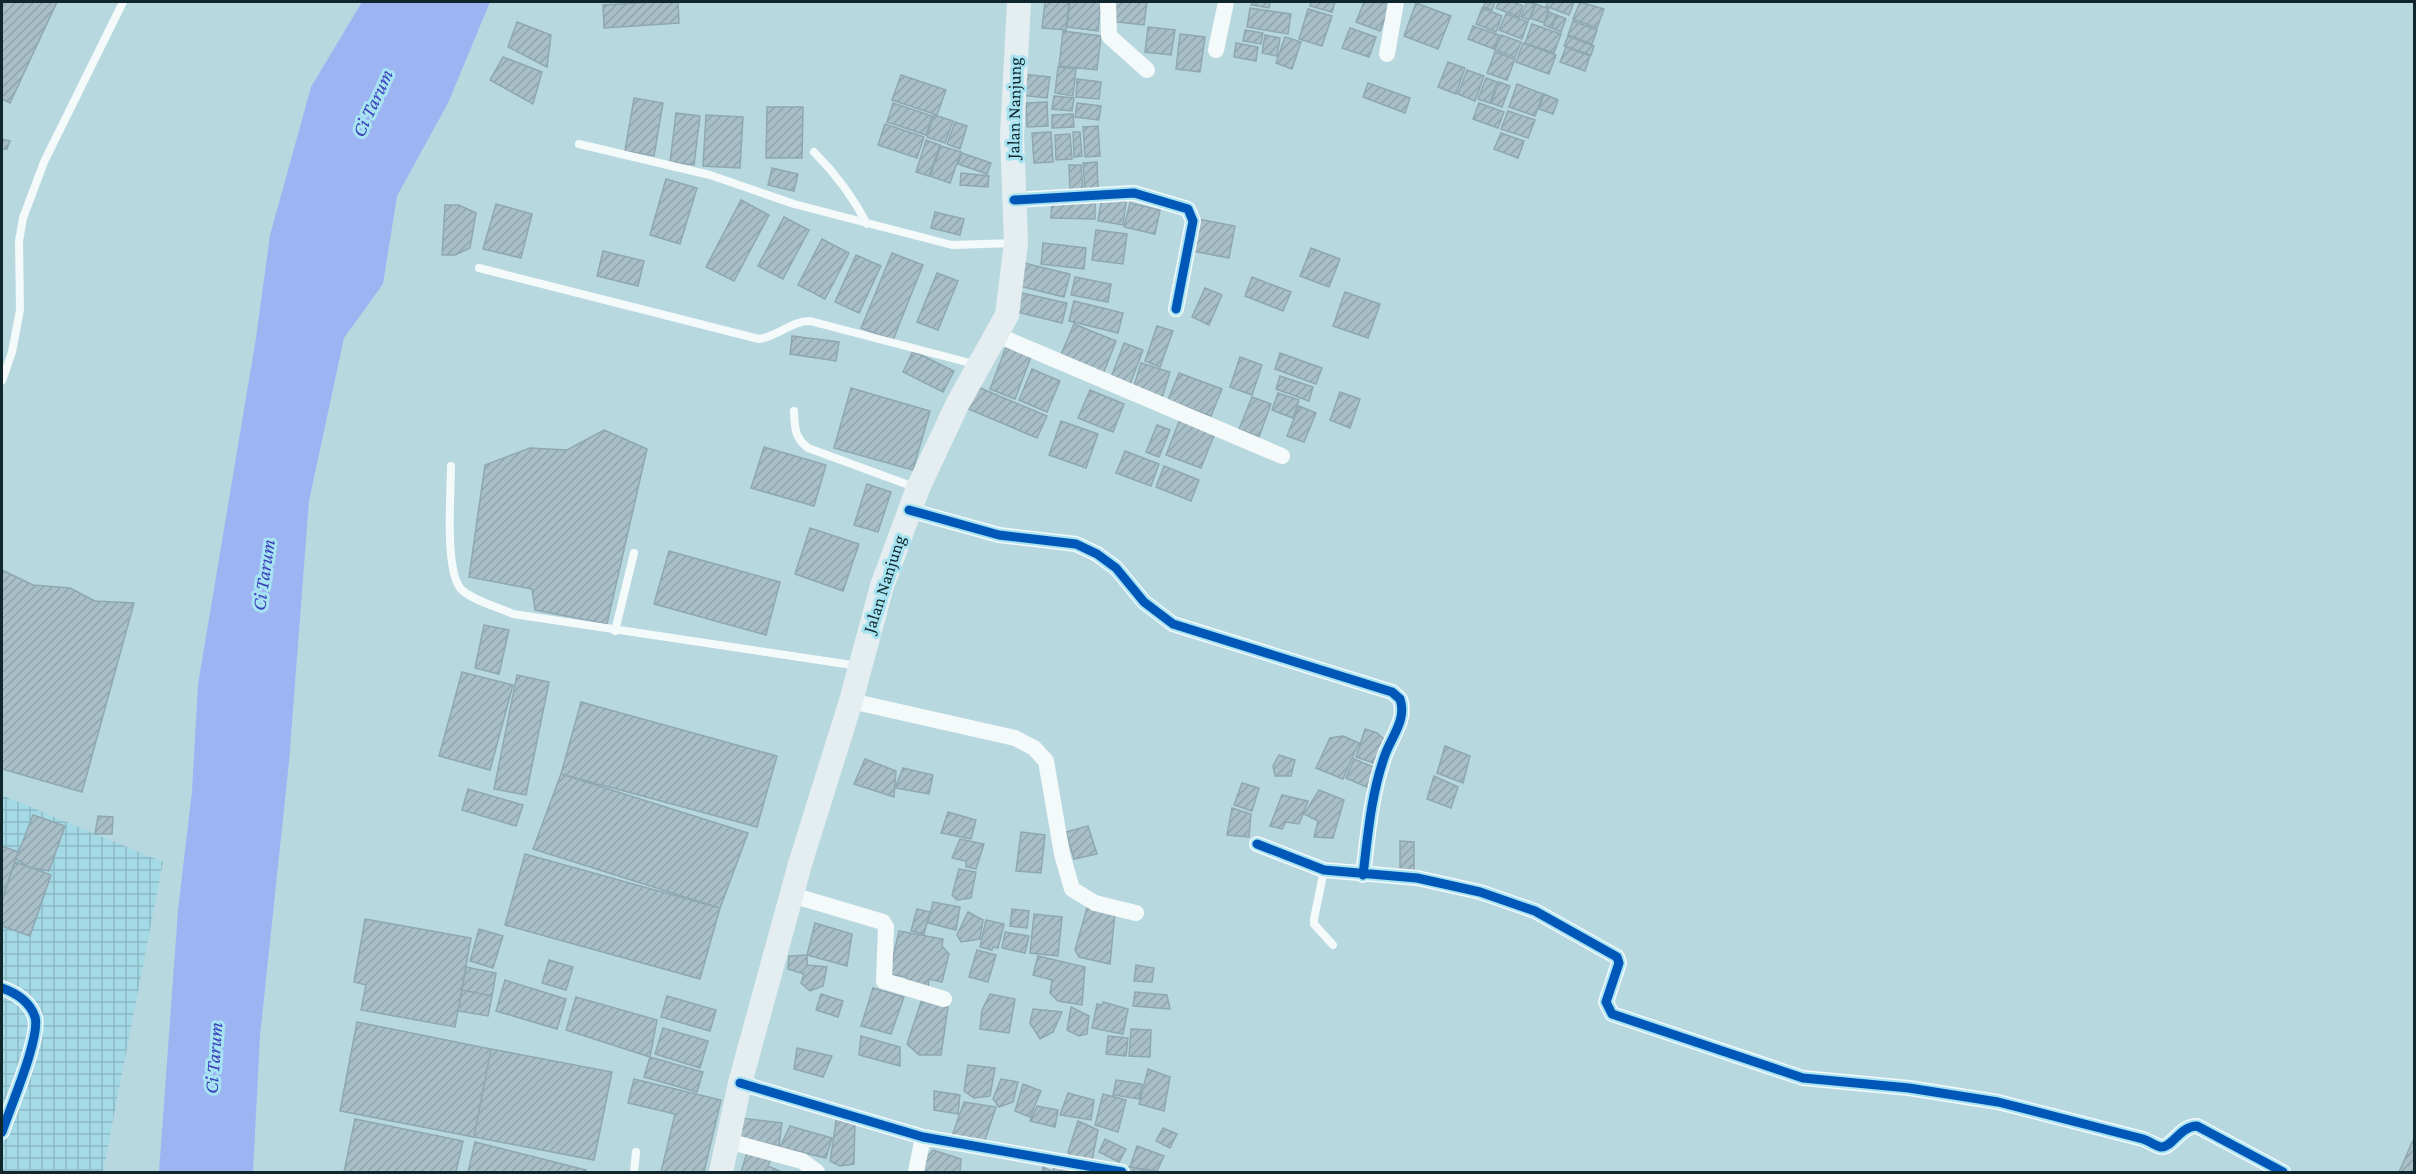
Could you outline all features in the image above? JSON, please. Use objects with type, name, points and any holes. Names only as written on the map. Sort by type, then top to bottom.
[{"type":"main road","name":"Jalan Nanjung","points":[[721,1173],[740,1083],[819,798],[851,701],[882,586],[918,488],[1007,315],[1016,243],[1012,136],[1019,2]]},
{"type":"street","points":[[1108,2],[1109,36],[1147,70]]},
{"type":"street","points":[[1216,50],[1226,2]]},
{"type":"street","points":[[1388,54],[1396,2]]},
{"type":"street","points":[[1014,200],[1134,194],[1188,209],[1193,221],[1176,309]]},
{"type":"street","points":[[997,335],[1282,456]]},
{"type":"street","points":[[909,510],[999,535],[1076,544],[1097,554],[1116,568],[1143,602],[1173,624],[1392,692],[1400,699],[1402,717],[1386,755],[1375,790],[1363,875]]},
{"type":"street","points":[[851,701],[1015,738],[1034,747],[1046,761],[1062,854],[1072,889],[1081,897],[1095,903],[1136,913]]},
{"type":"street","points":[[1257,843],[1324,870],[1417,878],[1480,892],[1535,911],[1591,940],[1617,957],[1619,963],[1606,1002],[1612,1014],[1803,1078],[1935,1091],[1998,1102],[2144,1139],[2161,1147],[2168,1146],[2184,1128],[2198,1126],[2283,1173]]},
{"type":"street","points":[[792,895],[883,922],[886,927],[884,981],[944,999]]},
{"type":"street","points":[[2,988],[24,1000],[35,1019],[32,1046],[2,1132]]},
{"type":"street","points":[[740,1083],[923,1137],[1122,1172]]},
{"type":"street","points":[[916,1173],[923,1137]]},
{"type":"street","points":[[728,1141],[802,1161],[817,1173]]},
{"type":"lane","points":[[2,381],[12,352],[20,310],[19,241],[23,218],[45,162],[123,2]]},
{"type":"lane","points":[[579,144],[710,175],[867,224],[952,245],[1016,243]]},
{"type":"lane","points":[[814,152],[830,168],[854,199],[867,224]]},
{"type":"lane","points":[[479,268],[759,339],[778,334],[796,321],[810,321],[980,365]]},
{"type":"lane","points":[[794,411],[795,433],[799,441],[808,448],[918,488]]},
{"type":"lane","points":[[451,466],[452,567],[462,590],[513,614],[859,666]]},
{"type":"lane","points":[[615,631],[634,553]]},
{"type":"lane","points":[[1324,870],[1314,924],[1333,945]]},
{"type":"lane","points":[[634,1173],[636,1152]]},
{"type":"shaded area","points":[[2,795],[163,862],[103,1172],[2,1172]]},
{"type":"water","name":"Ci Tarum","points":[[362,2],[490,2],[448,103],[397,196],[383,284],[344,338],[309,501],[289,762],[260,1036],[253,1172],[159,1172],[178,910],[192,791],[198,684],[256,338],[270,235],[311,87]]},
{"type":"building","points":[[2,2],[57,2],[10,103],[2,99]]},
{"type":"building","points":[[678,2],[679,23],[604,28],[603,5]]},
{"type":"building","points":[[1045,2],[1069,2],[1066,30],[1042,28]]},
{"type":"building","points":[[1070,2],[1101,2],[1098,31],[1067,27]]},
{"type":"building","points":[[1113,2],[1147,2],[1144,25],[1110,21]]},
{"type":"building","points":[[1252,2],[1270,2],[1269,8],[1251,5]]},
{"type":"building","points":[[1311,2],[1335,2],[1332,12],[1310,6]]},
{"type":"building","points":[[1364,2],[1391,3],[1380,31],[1356,22]]},
{"type":"building","points":[[1486,2],[1495,2],[1492,10],[1483,7]]},
{"type":"building","points":[[1499,2],[1513,2],[1523,6],[1519,17],[1496,8]]},
{"type":"building","points":[[1527,2],[1535,4],[1529,20],[1521,17]]},
{"type":"building","points":[[1548,2],[1574,2],[1569,15],[1546,6]]},
{"type":"building","points":[[1580,2],[1604,9],[1597,28],[1573,19]]},
{"type":"building","points":[[1416,3],[1451,16],[1438,49],[1404,36]]},
{"type":"building","points":[[1536,4],[1549,9],[1544,23],[1530,18]]},
{"type":"building","points":[[1250,8],[1291,14],[1288,34],[1247,27]]},
{"type":"building","points":[[1482,8],[1502,16],[1496,32],[1476,24]]},
{"type":"building","points":[[1308,9],[1332,16],[1322,46],[1299,39]]},
{"type":"building","points":[[1549,12],[1556,15],[1551,28],[1544,25]]},
{"type":"building","points":[[1506,14],[1528,22],[1522,39],[1499,30]]},
{"type":"building","points":[[1557,15],[1566,19],[1561,32],[1552,28]]},
{"type":"building","points":[[1573,21],[1597,30],[1592,44],[1568,35]]},
{"type":"building","points":[[517,22],[551,35],[547,67],[508,47]]},
{"type":"building","points":[[1532,24],[1561,34],[1554,53],[1525,43]]},
{"type":"building","points":[[1473,26],[1499,35],[1494,49],[1468,39]]},
{"type":"building","points":[[1148,27],[1175,30],[1171,55],[1145,52]]},
{"type":"building","points":[[1350,28],[1376,37],[1369,57],[1342,48]]},
{"type":"building","points":[[1245,30],[1263,33],[1261,44],[1243,41]]},
{"type":"building","points":[[1063,31],[1101,36],[1097,70],[1059,66]]},
{"type":"building","points":[[1180,34],[1205,37],[1200,72],[1176,69]]},
{"type":"building","points":[[1265,35],[1280,38],[1277,56],[1262,53]]},
{"type":"building","points":[[1501,35],[1521,42],[1515,57],[1495,50]]},
{"type":"building","points":[[1568,36],[1594,46],[1591,55],[1564,46]]},
{"type":"building","points":[[1285,37],[1301,42],[1292,69],[1276,63]]},
{"type":"building","points":[[1236,43],[1258,47],[1256,61],[1234,57]]},
{"type":"building","points":[[1523,43],[1556,55],[1549,74],[1516,62]]},
{"type":"building","points":[[1566,47],[1590,56],[1585,71],[1560,62]]},
{"type":"building","points":[[1495,52],[1515,59],[1507,80],[1487,73]]},
{"type":"building","points":[[503,57],[542,72],[533,104],[490,80]]},
{"type":"building","points":[[1448,62],[1465,68],[1456,94],[1438,87]]},
{"type":"building","points":[[1058,67],[1076,69],[1073,96],[1055,93]]},
{"type":"building","points":[[1467,70],[1484,76],[1475,101],[1458,94]]},
{"type":"building","points":[[1022,74],[1050,77],[1047,98],[1020,95]]},
{"type":"building","points":[[901,75],[946,90],[937,115],[892,100]]},
{"type":"building","points":[[1486,78],[1497,82],[1490,103],[1478,99]]},
{"type":"building","points":[[1077,79],[1101,82],[1099,99],[1076,97]]},
{"type":"building","points":[[1499,82],[1510,86],[1502,107],[1491,103]]},
{"type":"building","points":[[1368,83],[1410,98],[1405,113],[1363,97]]},
{"type":"building","points":[[1517,84],[1543,94],[1535,116],[1509,107]]},
{"type":"building","points":[[1544,94],[1558,100],[1553,114],[1539,109]]},
{"type":"building","points":[[1054,96],[1074,98],[1072,111],[1052,109]]},
{"type":"building","points":[[634,98],[663,103],[654,156],[625,151]]},
{"type":"building","points":[[1047,102],[1048,126],[1027,127],[1026,103]]},
{"type":"building","points":[[893,103],[932,116],[926,135],[887,122]]},
{"type":"building","points":[[1077,103],[1101,106],[1099,120],[1075,117]]},
{"type":"building","points":[[1479,103],[1504,112],[1498,128],[1473,119]]},
{"type":"building","points":[[767,107],[803,107],[802,158],[766,158]]},
{"type":"building","points":[[1508,111],[1535,120],[1528,138],[1501,129]]},
{"type":"building","points":[[676,113],[700,116],[694,165],[670,162]]},
{"type":"building","points":[[1073,114],[1074,127],[1052,128],[1052,115]]},
{"type":"building","points":[[706,115],[743,117],[740,168],[703,166]]},
{"type":"building","points":[[934,115],[953,121],[945,143],[927,137]]},
{"type":"building","points":[[955,122],[967,126],[960,149],[947,144]]},
{"type":"building","points":[[885,124],[924,137],[917,158],[878,145]]},
{"type":"building","points":[[1098,126],[1100,156],[1085,157],[1083,127]]},
{"type":"building","points":[[1051,132],[1053,162],[1034,163],[1032,133]]},
{"type":"building","points":[[1073,132],[1080,132],[1082,156],[1074,157]]},
{"type":"building","points":[[1501,133],[1524,141],[1518,158],[1494,149]]},
{"type":"building","points":[[1070,134],[1072,159],[1056,160],[1055,135]]},
{"type":"building","points":[[2,139],[10,141],[7,149],[2,149]]},
{"type":"building","points":[[926,140],[940,145],[929,176],[916,172]]},
{"type":"building","points":[[941,146],[961,152],[950,183],[930,176]]},
{"type":"building","points":[[962,153],[991,163],[987,174],[958,164]]},
{"type":"building","points":[[1097,162],[1098,188],[1085,189],[1083,163]]},
{"type":"building","points":[[1069,165],[1081,165],[1083,190],[1070,191]]},
{"type":"building","points":[[772,168],[798,174],[794,191],[768,185]]},
{"type":"building","points":[[961,173],[989,176],[988,187],[960,185]]},
{"type":"building","points":[[666,179],[697,188],[680,244],[650,235]]},
{"type":"building","points":[[1102,198],[1126,202],[1123,225],[1098,221]]},
{"type":"building","points":[[741,200],[769,215],[734,281],[706,267]]},
{"type":"building","points":[[1052,201],[1095,202],[1095,219],[1051,218]]},
{"type":"building","points":[[1130,203],[1160,210],[1155,234],[1124,227]]},
{"type":"building","points":[[496,204],[532,214],[521,258],[483,249]]},
{"type":"building","points":[[445,205],[459,205],[476,213],[470,248],[455,255],[442,255]]},
{"type":"building","points":[[935,212],[964,219],[960,235],[931,228]]},
{"type":"building","points":[[784,217],[809,230],[783,279],[758,266]]},
{"type":"building","points":[[1198,219],[1235,226],[1229,258],[1192,251]]},
{"type":"building","points":[[1096,230],[1127,234],[1123,264],[1092,260]]},
{"type":"building","points":[[822,239],[849,253],[825,299],[798,285]]},
{"type":"building","points":[[1043,243],[1086,248],[1084,269],[1041,264]]},
{"type":"building","points":[[1311,248],[1340,259],[1329,287],[1300,276]]},
{"type":"building","points":[[603,251],[644,261],[638,286],[597,276]]},
{"type":"building","points":[[892,253],[923,265],[893,340],[861,328]]},
{"type":"building","points":[[856,255],[881,266],[859,313],[835,302]]},
{"type":"building","points":[[1024,263],[1070,274],[1064,297],[1019,286]]},
{"type":"building","points":[[937,273],[958,281],[938,330],[917,322]]},
{"type":"building","points":[[1075,277],[1111,284],[1108,302],[1071,295]]},
{"type":"building","points":[[1252,277],[1291,292],[1283,311],[1245,296]]},
{"type":"building","points":[[1205,288],[1222,295],[1209,325],[1192,317]]},
{"type":"building","points":[[1345,292],[1380,304],[1368,338],[1333,326]]},
{"type":"building","points":[[1022,293],[1067,303],[1062,323],[1017,312]]},
{"type":"building","points":[[1074,301],[1123,313],[1118,333],[1069,321]]},
{"type":"building","points":[[1074,324],[1116,341],[1102,377],[1059,359]]},
{"type":"building","points":[[1157,326],[1173,331],[1160,367],[1145,361]]},
{"type":"building","points":[[792,336],[839,342],[836,361],[790,354]]},
{"type":"building","points":[[1124,343],[1143,350],[1129,387],[1110,380]]},
{"type":"building","points":[[1006,347],[1031,357],[1015,399],[990,389]]},
{"type":"building","points":[[913,351],[954,371],[943,392],[903,372]]},
{"type":"building","points":[[1280,353],[1322,368],[1316,384],[1275,369]]},
{"type":"building","points":[[1240,357],[1262,365],[1252,395],[1230,387]]},
{"type":"building","points":[[1141,363],[1170,372],[1162,398],[1133,389]]},
{"type":"building","points":[[1032,369],[1060,381],[1047,412],[1019,400]]},
{"type":"building","points":[[1179,373],[1222,389],[1211,416],[1168,400]]},
{"type":"building","points":[[1280,376],[1313,387],[1309,401],[1276,389]]},
{"type":"building","points":[[973,385],[1047,416],[1037,438],[964,407]]},
{"type":"building","points":[[851,388],[930,411],[913,470],[834,448]]},
{"type":"building","points":[[1090,390],[1124,404],[1113,432],[1078,418]]},
{"type":"building","points":[[1340,392],[1360,399],[1350,428],[1330,420]]},
{"type":"building","points":[[1278,393],[1299,400],[1293,418],[1272,410]]},
{"type":"building","points":[[1252,397],[1271,404],[1259,437],[1239,429]]},
{"type":"building","points":[[1299,406],[1316,413],[1304,442],[1287,436]]},
{"type":"building","points":[[1180,419],[1215,433],[1201,468],[1166,455]]},
{"type":"building","points":[[1061,421],[1098,434],[1086,468],[1049,455]]},
{"type":"building","points":[[1157,425],[1170,430],[1159,457],[1146,452]]},
{"type":"building","points":[[604,430],[647,449],[607,624],[535,610],[532,589],[469,577],[485,465],[530,448],[567,450]]},
{"type":"building","points":[[764,447],[826,465],[814,506],[751,488]]},
{"type":"building","points":[[1125,451],[1159,464],[1151,486],[1116,473]]},
{"type":"building","points":[[1164,466],[1199,480],[1191,501],[1156,487]]},
{"type":"building","points":[[867,484],[891,492],[878,532],[854,525]]},
{"type":"building","points":[[810,528],[859,544],[843,591],[795,574]]},
{"type":"building","points":[[669,551],[780,582],[766,635],[654,604]]},
{"type":"building","points":[[2,570],[33,585],[70,588],[95,601],[134,603],[82,792],[2,769]]},
{"type":"building","points":[[484,625],[509,630],[499,674],[475,668]]},
{"type":"building","points":[[462,672],[513,685],[490,770],[439,756]]},
{"type":"building","points":[[517,675],[549,682],[526,795],[494,789]]},
{"type":"building","points":[[581,702],[777,756],[757,827],[561,774]]},
{"type":"building","points":[[1365,729],[1377,733],[1385,740],[1377,764],[1356,757]]},
{"type":"building","points":[[1343,736],[1359,743],[1343,779],[1316,768],[1330,738]]},
{"type":"building","points":[[1445,746],[1470,756],[1463,783],[1437,773]]},
{"type":"building","points":[[1279,755],[1295,760],[1291,776],[1275,776],[1273,766]]},
{"type":"building","points":[[865,759],[896,771],[894,797],[854,784]]},
{"type":"building","points":[[1354,759],[1378,769],[1369,788],[1346,778]]},
{"type":"building","points":[[903,768],[933,775],[929,794],[895,788]]},
{"type":"building","points":[[561,774],[748,833],[720,908],[533,849]]},
{"type":"building","points":[[1434,776],[1458,787],[1451,808],[1427,799]]},
{"type":"building","points":[[1242,783],[1259,788],[1252,811],[1234,805]]},
{"type":"building","points":[[468,789],[523,805],[516,826],[462,810]]},
{"type":"building","points":[[1319,790],[1344,800],[1333,838],[1314,837],[1318,821],[1304,814]]},
{"type":"building","points":[[1282,795],[1308,801],[1299,824],[1286,822],[1282,829],[1270,826]]},
{"type":"building","points":[[1232,808],[1251,814],[1249,837],[1227,835]]},
{"type":"building","points":[[948,812],[976,820],[971,839],[941,833]]},
{"type":"building","points":[[33,815],[65,826],[49,871],[29,867],[16,859]]},
{"type":"building","points":[[98,816],[113,817],[112,834],[95,834]]},
{"type":"building","points":[[1088,826],[1097,854],[1074,859],[1066,832]]},
{"type":"building","points":[[1021,832],[1045,835],[1041,873],[1016,871]]},
{"type":"building","points":[[960,839],[984,844],[976,869],[966,867],[966,861],[952,858]]},
{"type":"building","points":[[1400,841],[1414,842],[1414,872],[1400,873]]},
{"type":"building","points":[[2,846],[18,852],[2,899]]},
{"type":"building","points":[[525,854],[720,908],[700,979],[505,925]]},
{"type":"building","points":[[15,862],[51,875],[30,936],[2,926],[2,901]]},
{"type":"building","points":[[959,869],[976,872],[971,898],[957,900],[952,895]]},
{"type":"building","points":[[933,902],[960,907],[956,930],[928,923]]},
{"type":"building","points":[[1087,908],[1115,912],[1110,964],[1079,957],[1075,950]]},
{"type":"building","points":[[917,909],[930,912],[924,934],[911,931]]},
{"type":"building","points":[[1012,909],[1029,911],[1027,928],[1010,926]]},
{"type":"building","points":[[968,912],[983,920],[980,939],[961,942],[957,935]]},
{"type":"building","points":[[1034,914],[1062,917],[1058,956],[1030,953]]},
{"type":"building","points":[[365,919],[471,938],[455,1027],[361,1010],[366,985],[354,982]]},
{"type":"building","points":[[986,920],[1004,924],[998,948],[993,947],[992,950],[980,947]]},
{"type":"building","points":[[815,923],[852,934],[847,966],[807,955]]},
{"type":"building","points":[[479,929],[503,936],[493,968],[470,961]]},
{"type":"building","points":[[899,931],[943,939],[942,946],[949,954],[942,982],[929,979],[928,988],[909,983],[906,977],[889,974]]},
{"type":"building","points":[[1005,932],[1029,936],[1025,953],[1002,948]]},
{"type":"building","points":[[977,950],[996,955],[988,982],[969,977]]},
{"type":"building","points":[[807,955],[807,965],[827,967],[823,986],[810,991],[801,983],[804,974],[788,969],[789,956]]},
{"type":"building","points":[[1038,956],[1085,967],[1082,1005],[1058,1001],[1050,993],[1052,980],[1033,975]]},
{"type":"building","points":[[549,960],[573,967],[566,990],[542,983]]},
{"type":"building","points":[[1136,965],[1154,968],[1152,982],[1134,981]]},
{"type":"building","points":[[466,967],[496,973],[492,996],[462,990]]},
{"type":"building","points":[[505,980],[566,999],[557,1029],[496,1011]]},
{"type":"building","points":[[873,988],[904,997],[891,1034],[861,1026]]},
{"type":"building","points":[[462,990],[492,996],[488,1016],[458,1011]]},
{"type":"building","points":[[1135,992],[1167,995],[1170,1009],[1133,1006]]},
{"type":"building","points":[[821,994],[843,1001],[838,1017],[816,1010]]},
{"type":"building","points":[[990,994],[1015,999],[1009,1033],[980,1029],[982,1010]]},
{"type":"building","points":[[667,996],[716,1010],[710,1031],[661,1017]]},
{"type":"building","points":[[576,997],[657,1020],[650,1057],[566,1030]]},
{"type":"building","points":[[922,999],[948,1007],[941,1055],[919,1055],[907,1044]]},
{"type":"building","points":[[1103,1002],[1128,1009],[1123,1034],[1092,1028],[1097,1004],[1102,1005]]},
{"type":"building","points":[[1071,1007],[1089,1016],[1087,1034],[1079,1036],[1067,1030]]},
{"type":"building","points":[[1033,1009],[1062,1012],[1053,1032],[1040,1039],[1030,1023]]},
{"type":"building","points":[[357,1022],[491,1049],[474,1137],[340,1111]]},
{"type":"building","points":[[663,1028],[708,1041],[700,1068],[655,1054]]},
{"type":"building","points":[[1131,1029],[1151,1030],[1150,1057],[1129,1056]]},
{"type":"building","points":[[861,1036],[900,1047],[900,1066],[859,1055]]},
{"type":"building","points":[[1108,1036],[1128,1038],[1126,1056],[1106,1054]]},
{"type":"building","points":[[797,1048],[832,1056],[823,1077],[794,1069]]},
{"type":"building","points":[[491,1049],[612,1072],[594,1160],[474,1137]]},
{"type":"building","points":[[650,1057],[703,1072],[697,1092],[644,1077]]},
{"type":"building","points":[[968,1065],[995,1068],[990,1096],[974,1098],[964,1091]]},
{"type":"building","points":[[1148,1069],[1170,1077],[1164,1111],[1139,1104]]},
{"type":"building","points":[[634,1079],[721,1100],[704,1172],[661,1172],[675,1114],[628,1103]]},
{"type":"building","points":[[1001,1079],[1018,1082],[1013,1102],[999,1107],[993,1099]]},
{"type":"building","points":[[1116,1080],[1142,1084],[1139,1099],[1113,1095]]},
{"type":"building","points":[[1023,1084],[1041,1091],[1030,1117],[1015,1111]]},
{"type":"building","points":[[934,1091],[960,1095],[958,1114],[934,1110]]},
{"type":"building","points":[[1068,1093],[1094,1100],[1091,1120],[1060,1115]]},
{"type":"building","points":[[1103,1094],[1126,1100],[1118,1132],[1095,1125]]},
{"type":"building","points":[[964,1102],[996,1107],[984,1143],[952,1136]]},
{"type":"building","points":[[1037,1106],[1058,1110],[1055,1127],[1030,1121]]},
{"type":"building","points":[[837,1115],[855,1120],[854,1164],[840,1166],[830,1161]]},
{"type":"building","points":[[740,1118],[782,1123],[779,1146],[737,1137]]},
{"type":"building","points":[[355,1119],[463,1141],[456,1172],[344,1172]]},
{"type":"building","points":[[1078,1121],[1098,1130],[1092,1161],[1073,1159],[1068,1152]]},
{"type":"building","points":[[790,1126],[832,1138],[826,1158],[780,1147]]},
{"type":"building","points":[[1163,1128],[1177,1134],[1170,1148],[1156,1141]]},
{"type":"building","points":[[2414,1138],[2414,1172],[2399,1172]]},
{"type":"building","points":[[1105,1139],[1126,1149],[1119,1162],[1099,1152]]},
{"type":"building","points":[[475,1142],[586,1170],[585,1172],[468,1172]]},
{"type":"building","points":[[1137,1146],[1164,1156],[1157,1171],[1130,1167]]},
{"type":"building","points":[[933,1150],[961,1159],[960,1172],[921,1172],[923,1161]]},
{"type":"building","points":[[747,1153],[771,1159],[768,1166],[782,1172],[741,1172]]},
{"type":"building","points":[[1055,1162],[1075,1172],[1053,1172]]},
{"type":"building","points":[[1124,1166],[1156,1172],[1127,1172]]},
{"type":"building","points":[[1043,1167],[1053,1172],[1042,1172]]},
{"type":"cycle path","points":[[1014,200],[1134,193],[1188,209],[1193,221],[1176,309]]},
{"type":"cycle path","points":[[909,510],[999,535],[1076,544],[1097,554],[1116,568],[1144,602],[1173,624],[1392,692],[1400,699],[1402,714],[1376,784],[1363,875]]},
{"type":"cycle path","points":[[1257,844],[1324,870],[1417,878],[1480,892],[1535,911],[1617,957],[1619,963],[1606,1002],[1612,1014],[1803,1078],[1909,1088],[1998,1102],[2143,1139],[2161,1147],[2169,1144],[2186,1129],[2197,1126],[2283,1172]]},
{"type":"cycle path","points":[[2,988],[17,995],[26,1003],[33,1012],[36,1027],[29,1056],[2,1132]]},
{"type":"cycle path","points":[[740,1083],[923,1137],[1122,1172]]}]
